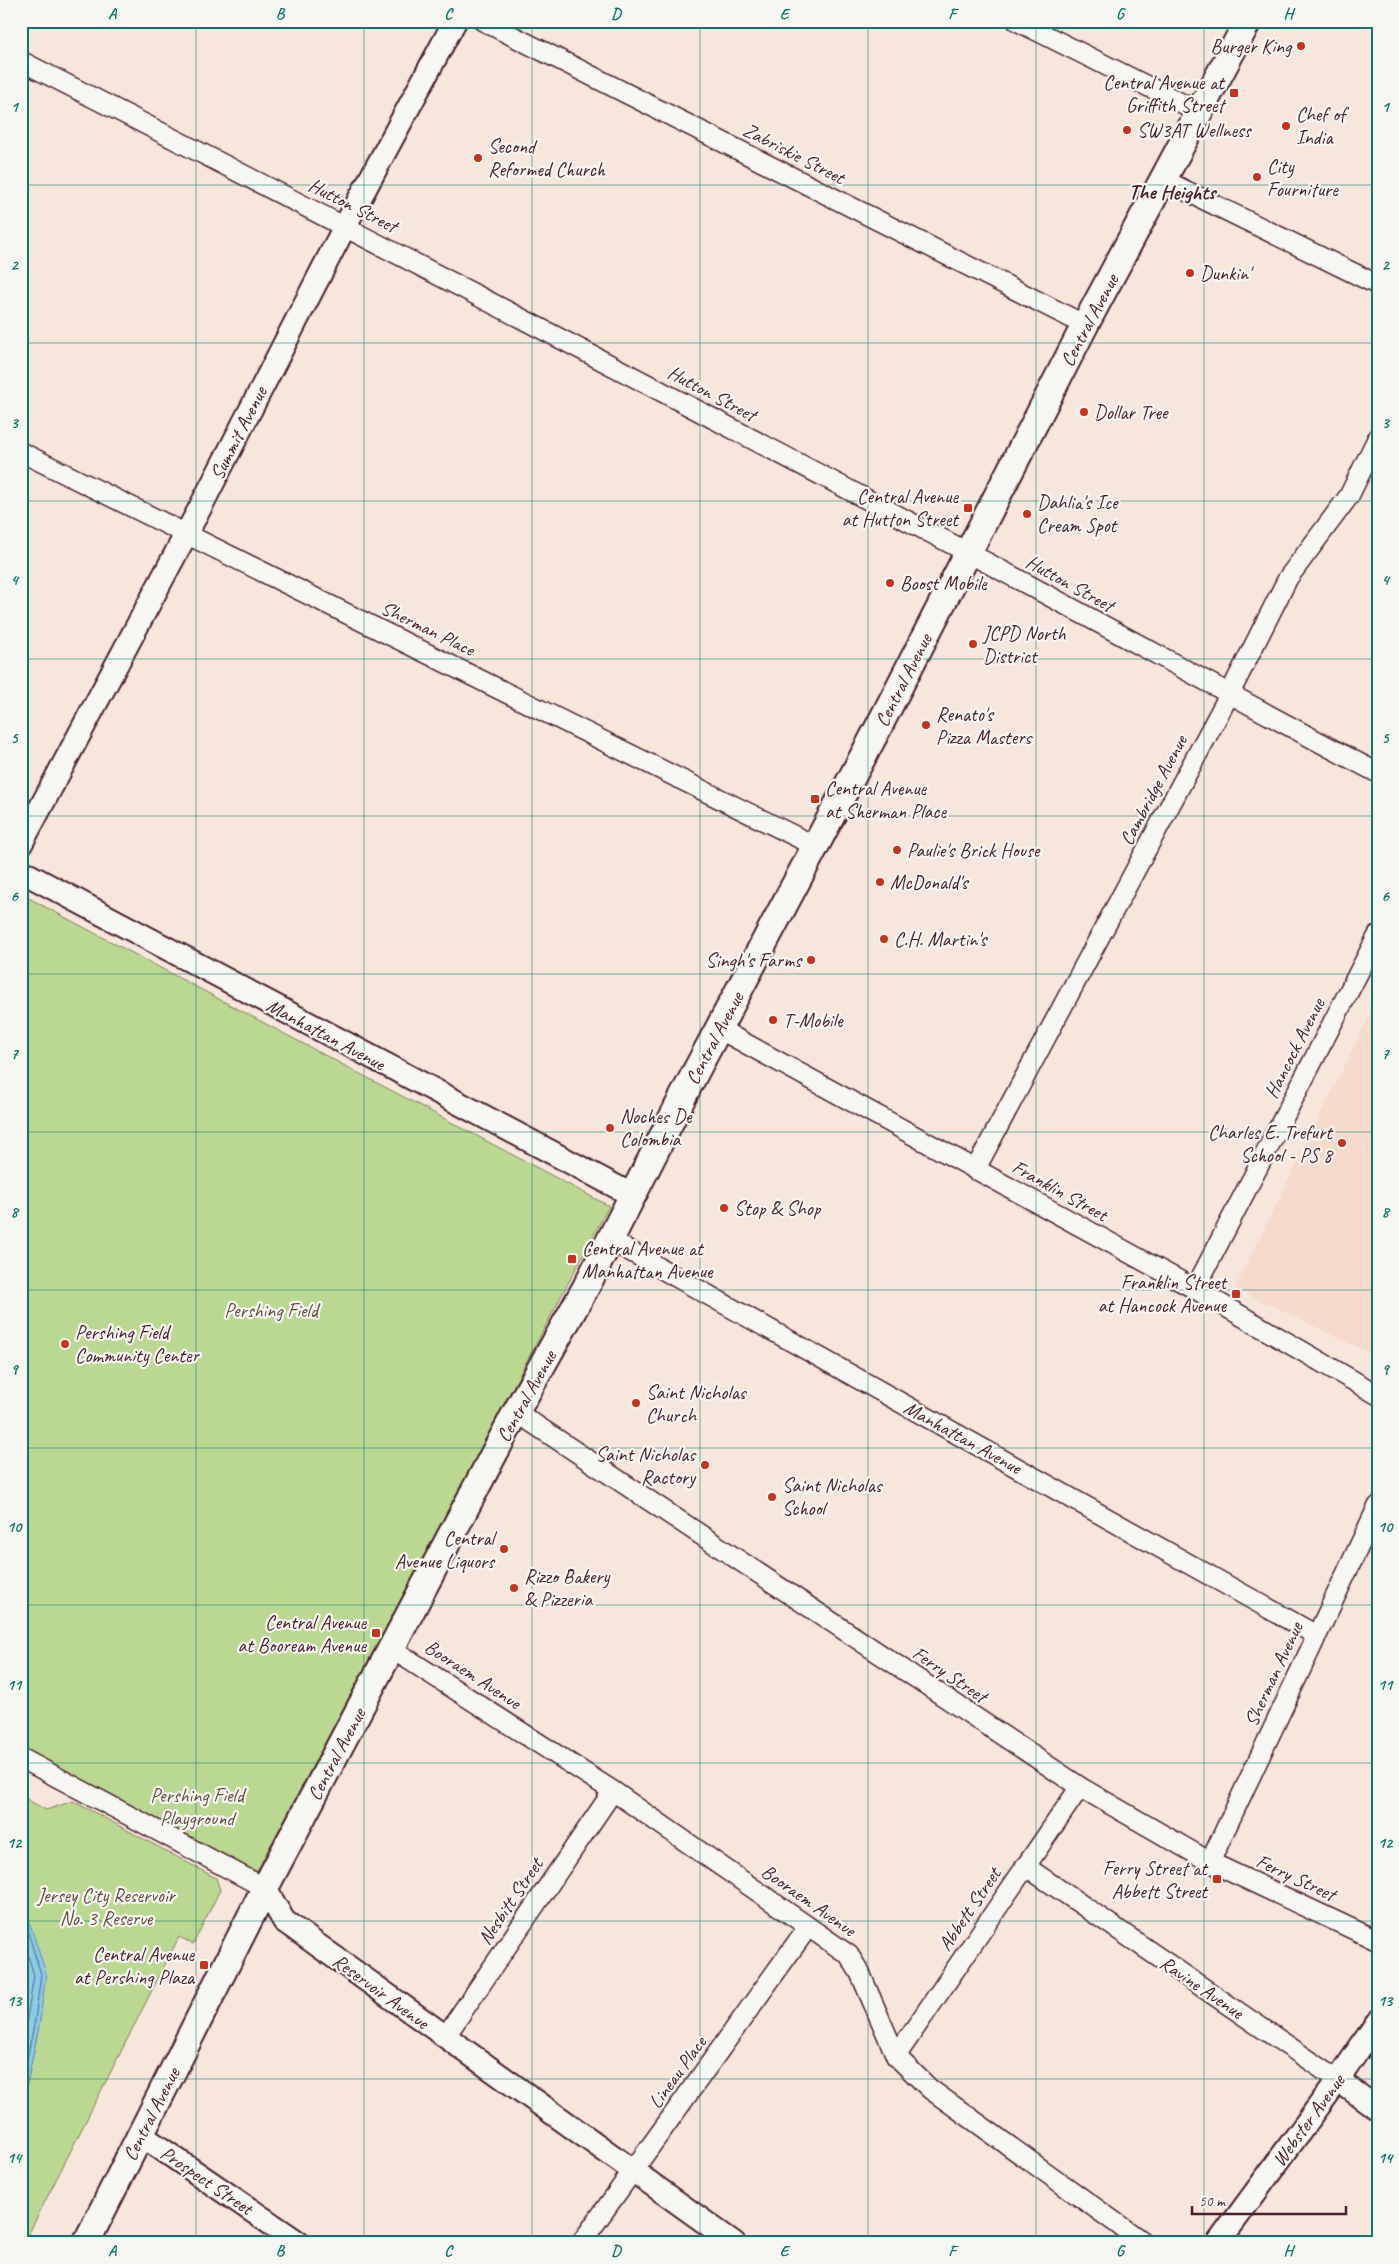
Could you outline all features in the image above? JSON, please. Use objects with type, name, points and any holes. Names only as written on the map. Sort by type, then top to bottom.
[{"type":"main road","name":"Central Avenue","points":[[86,2243],[265,1888],[516,1412],[586,1287],[632,1195],[969,553],[1085,326],[1248,21]]},
{"type":"street","name":"Summit Avenue","points":[[21,844],[186,533],[345,226],[455,21]]},
{"type":"street","name":"Zabriskie Street","points":[[482,21],[1085,326]]},
{"type":"street","points":[[1017,21],[1199,112]]},
{"type":"street","name":"Hutton Street","points":[[21,61],[345,226],[969,553],[1229,695],[1378,773]]},
{"type":"street","points":[[1164,180],[1378,286]]},
{"type":"street","name":"Cambridge Avenue","points":[[975,1170],[1229,695],[1288,578],[1350,496],[1378,437]]},
{"type":"street","name":"Sherman Place","points":[[21,452],[815,846]]},
{"type":"street","name":"Manhattan Avenue","points":[[21,871],[632,1195]]},
{"type":"street","name":"Hancock Avenue","points":[[1195,1289],[1378,935]]},
{"type":"street","name":"Franklin Street","points":[[719,1029],[1195,1289],[1378,1395]]},
{"type":"street","name":"Manhattan Avenue","points":[[610,1240],[1316,1635]]},
{"type":"street","name":"Ferry Street","points":[[516,1412],[1080,1787],[1210,1862],[1378,1941]]},
{"type":"street","name":"Sherman Avenue","points":[[1210,1862],[1378,1506]]},
{"type":"street","name":"Booraem Avenue","points":[[392,1648],[613,1791],[849,1955],[860,1973],[896,2056],[930,2089],[1144,2243]]},
{"type":"street","points":[[21,1758],[265,1888]]},
{"type":"street","name":"Abbett Street","points":[[896,2056],[1080,1787]]},
{"type":"street","name":"Nesbitt Street","points":[[444,2037],[613,1791]]},
{"type":"street","name":"Ravine Avenue","points":[[1026,1866],[1378,2109]]},
{"type":"street","name":"Reservoir Avenue","points":[[265,1888],[284,1921],[734,2243]]},
{"type":"street","name":"Lineau Place","points":[[581,2243],[808,1926]]},
{"type":"street","name":"Webster Avenue","points":[[1218,2243],[1338,2080],[1378,2021]]},
{"type":"street","name":"Prospect Street","points":[[140,2135],[299,2243]]},
{"type":"shaded area","name":"Charles E. Trefurt School - PS 8","points":[[1378,998],[1378,1357],[1235,1288]]},
{"type":"green space","name":"Pershing Field","points":[[21,894],[609,1206],[255,1875],[21,1751]]},
{"type":"green space","name":"Jersey City Reservoir No. 3 Reserve","points":[[21,1796],[46,1810],[73,1801],[216,1878],[220,1890],[193,1944],[179,1937],[24,2243],[21,2243],[21,2113],[40,2021],[28,1919],[21,1915]]},
{"type":"water","points":[[21,1915],[28,1919],[46,1973],[40,2021],[21,2113]]},
{"type":"place","name":"Burger King","points":[[1301,46]]},
{"type":"place","name":"Central Avenue at Griffith Street","points":[[1234,93]]},
{"type":"place","name":"Chef of India","points":[[1286,126]]},
{"type":"place","name":"SW3AT Wellness","points":[[1127,130]]},
{"type":"place","name":"Second Reformed Church","points":[[478,158]]},
{"type":"place","name":"City Fourniture","points":[[1257,177]]},
{"type":"place","name":"Dunkin'","points":[[1190,273]]},
{"type":"place","name":"Dollar Tree","points":[[1084,412]]},
{"type":"place","name":"Central Avenue at Hutton Street","points":[[968,508]]},
{"type":"place","name":"Dahlia's Ice Cream Spot","points":[[1027,514]]},
{"type":"place","name":"Boost Mobile","points":[[890,583]]},
{"type":"place","name":"JCPD North District","points":[[973,644]]},
{"type":"place","name":"Renato's Pizza Masters","points":[[926,725]]},
{"type":"place","name":"Central Avenue at Sherman Place","points":[[815,799]]},
{"type":"place","name":"Paulie's Brick House","points":[[897,850]]},
{"type":"place","name":"McDonald's","points":[[880,882]]},
{"type":"place","name":"C.H. Martin's","points":[[884,939]]},
{"type":"place","name":"Singh's Farms","points":[[811,960]]},
{"type":"place","name":"T-Mobile","points":[[773,1020]]},
{"type":"place","name":"Noches De Colombia","points":[[610,1128]]},
{"type":"place","name":"Charles E. Trefurt School - PS 8","points":[[1342,1143]]},
{"type":"place","name":"Stop & Shop","points":[[724,1208]]},
{"type":"place","name":"Central Avenue at Manhattan Avenue","points":[[572,1259]]},
{"type":"place","name":"Franklin Street at Hancock Avenue","points":[[1236,1294]]},
{"type":"place","name":"Pershing Field Community Center","points":[[65,1344]]},
{"type":"place","name":"Saint Nicholas Church","points":[[636,1403]]},
{"type":"place","name":"Saint Nicholas Ractory","points":[[705,1465]]},
{"type":"place","name":"Saint Nicholas School","points":[[772,1497]]},
{"type":"place","name":"Central Avenue Liquors","points":[[504,1549]]},
{"type":"place","name":"Rizzo Bakery & Pizzeria","points":[[514,1588]]},
{"type":"place","name":"Central Avenue at Booream Avenue","points":[[376,1633]]},
{"type":"place","name":"Ferry Street at Abbett Street","points":[[1217,1879]]},
{"type":"place","name":"Central Avenue at Pershing Plaza","points":[[204,1965]]},
{"type":"district","name":"The Heights","points":[[1172,192]]},
{"type":"park label","name":"Pershing Field Playground","points":[[197,1806]]}]
